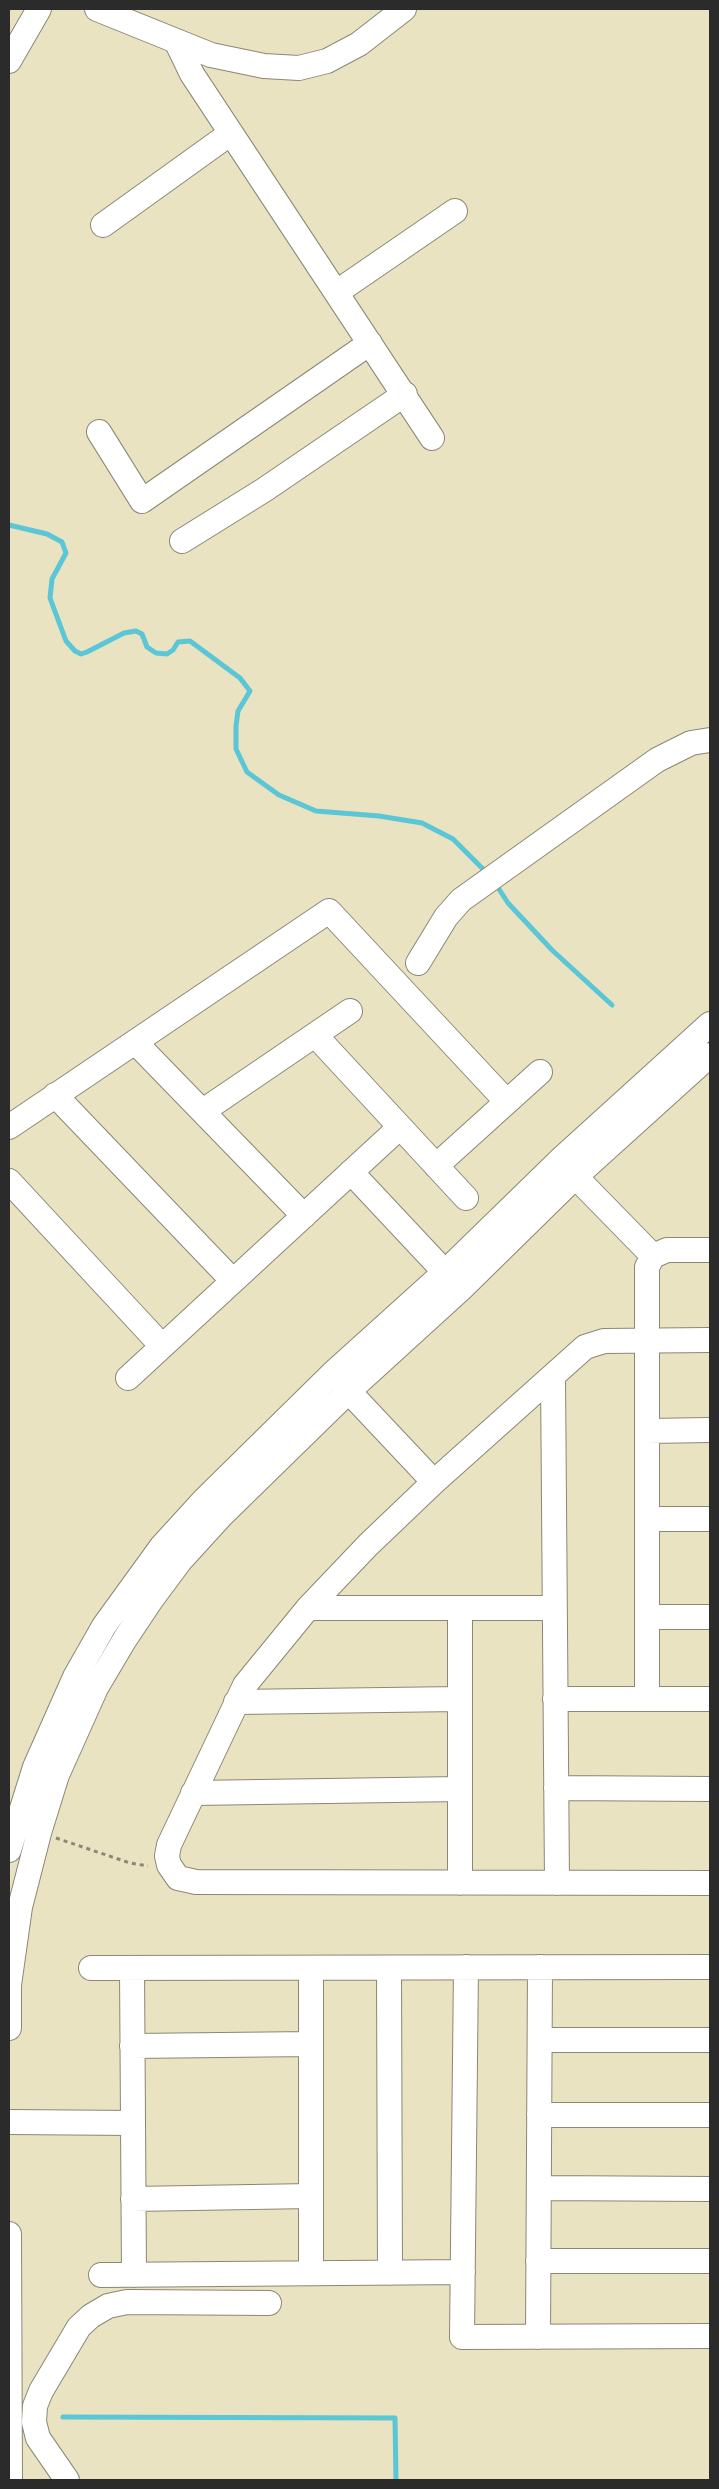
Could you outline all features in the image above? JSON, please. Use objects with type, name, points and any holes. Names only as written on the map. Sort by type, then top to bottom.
[{"type":"street","points":[[9,61],[39,9]]},
{"type":"street","points":[[97,9],[211,55],[264,66],[299,68],[327,61],[359,44],[404,9]]},
{"type":"street","points":[[176,41],[192,74],[405,394],[432,438]]},
{"type":"street","points":[[104,225],[231,133]]},
{"type":"street","points":[[337,292],[454,211]]},
{"type":"street","points":[[99,432],[142,500],[370,343]]},
{"type":"street","points":[[182,541],[264,490],[405,394]]},
{"type":"street","points":[[418,963],[446,917],[461,900],[657,760],[691,743],[710,740]]},
{"type":"street","points":[[9,1127],[329,911],[507,1102]]},
{"type":"street","points":[[202,1111],[350,1011]]},
{"type":"street","points":[[9,2028],[10,1985],[15,1933],[25,1881],[39,1832],[57,1775],[75,1731],[96,1688],[124,1639],[180,1561],[221,1516],[349,1391],[453,1281],[710,1024]]},
{"type":"street","points":[[315,1035],[466,1198]]},
{"type":"street","points":[[135,1042],[304,1216]]},
{"type":"street","points":[[567,1169],[710,1055]]},
{"type":"street","points":[[436,1166],[540,1072]]},
{"type":"street","points":[[55,1096],[233,1281]]},
{"type":"street","points":[[128,1378],[400,1127]]},
{"type":"street","points":[[567,1169],[653,1256]]},
{"type":"street","points":[[351,1172],[453,1281]]},
{"type":"street","points":[[9,1181],[162,1346]]},
{"type":"street","points":[[647,1699],[647,1266],[653,1256],[667,1250],[710,1250]]},
{"type":"street","points":[[9,1850],[35,1767],[53,1722],[75,1677],[104,1626],[162,1546],[204,1500],[332,1374],[453,1281]]},
{"type":"street","points":[[710,1340],[598,1342],[581,1351],[434,1482],[368,1545],[308,1608],[254,1672],[236,1702],[169,1845],[169,1865],[178,1878],[196,1882],[710,1883]]},
{"type":"street","points":[[332,1374],[434,1482]]},
{"type":"street","points":[[553,1376],[557,1883]]},
{"type":"street","points":[[647,1430],[710,1430]]},
{"type":"street","points":[[647,1518],[710,1519]]},
{"type":"street","points":[[308,1608],[554,1608]]},
{"type":"street","points":[[460,1608],[460,1883]]},
{"type":"street","points":[[647,1617],[710,1617]]},
{"type":"street","points":[[104,1626],[124,1639]]},
{"type":"street","points":[[236,1702],[460,1699]]},
{"type":"street","points":[[555,1699],[710,1699]]},
{"type":"street","points":[[556,1788],[710,1789]]},
{"type":"street","points":[[194,1793],[460,1789]]},
{"type":"street","points":[[16,1824],[39,1832]]},
{"type":"street","points":[[466,1967],[462,2337],[710,2336]]},
{"type":"street","points":[[538,2337],[540,1967]]},
{"type":"street","points":[[91,1968],[710,1967]]},
{"type":"street","points":[[132,1968],[134,2275]]},
{"type":"street","points":[[311,1968],[311,2273]]},
{"type":"street","points":[[389,1968],[390,2273]]},
{"type":"street","points":[[540,2040],[710,2040]]},
{"type":"street","points":[[132,2046],[311,2044]]},
{"type":"street","points":[[539,2115],[710,2115]]},
{"type":"street","points":[[9,2122],[133,2123]]},
{"type":"street","points":[[539,2188],[710,2189]]},
{"type":"street","points":[[133,2199],[311,2196]]},
{"type":"street","points":[[9,2234],[10,2480]]},
{"type":"street","points":[[538,2261],[710,2261]]},
{"type":"street","points":[[102,2275],[463,2272]]},
{"type":"street","points":[[67,2480],[38,2438],[34,2422],[36,2406],[41,2391],[79,2328],[91,2316],[108,2306],[127,2302],[269,2303]]},
{"type":"path","points":[[39,1832],[130,1863],[144,1866],[169,1865]]},
{"type":"waterway","points":[[9,525],[47,534],[62,542],[66,553],[52,579],[50,598],[66,641],[75,651],[81,654],[124,633],[136,631],[142,634],[147,647],[156,653],[167,654],[173,650],[178,642],[190,641],[240,678],[250,691],[238,711],[236,726],[236,749],[247,772],[279,795],[316,811],[379,816],[422,823],[453,839],[488,874]]},
{"type":"waterway","points":[[495,883],[508,903],[552,950],[612,1005]]},
{"type":"waterway","points":[[63,2417],[395,2418],[396,2480]]}]
